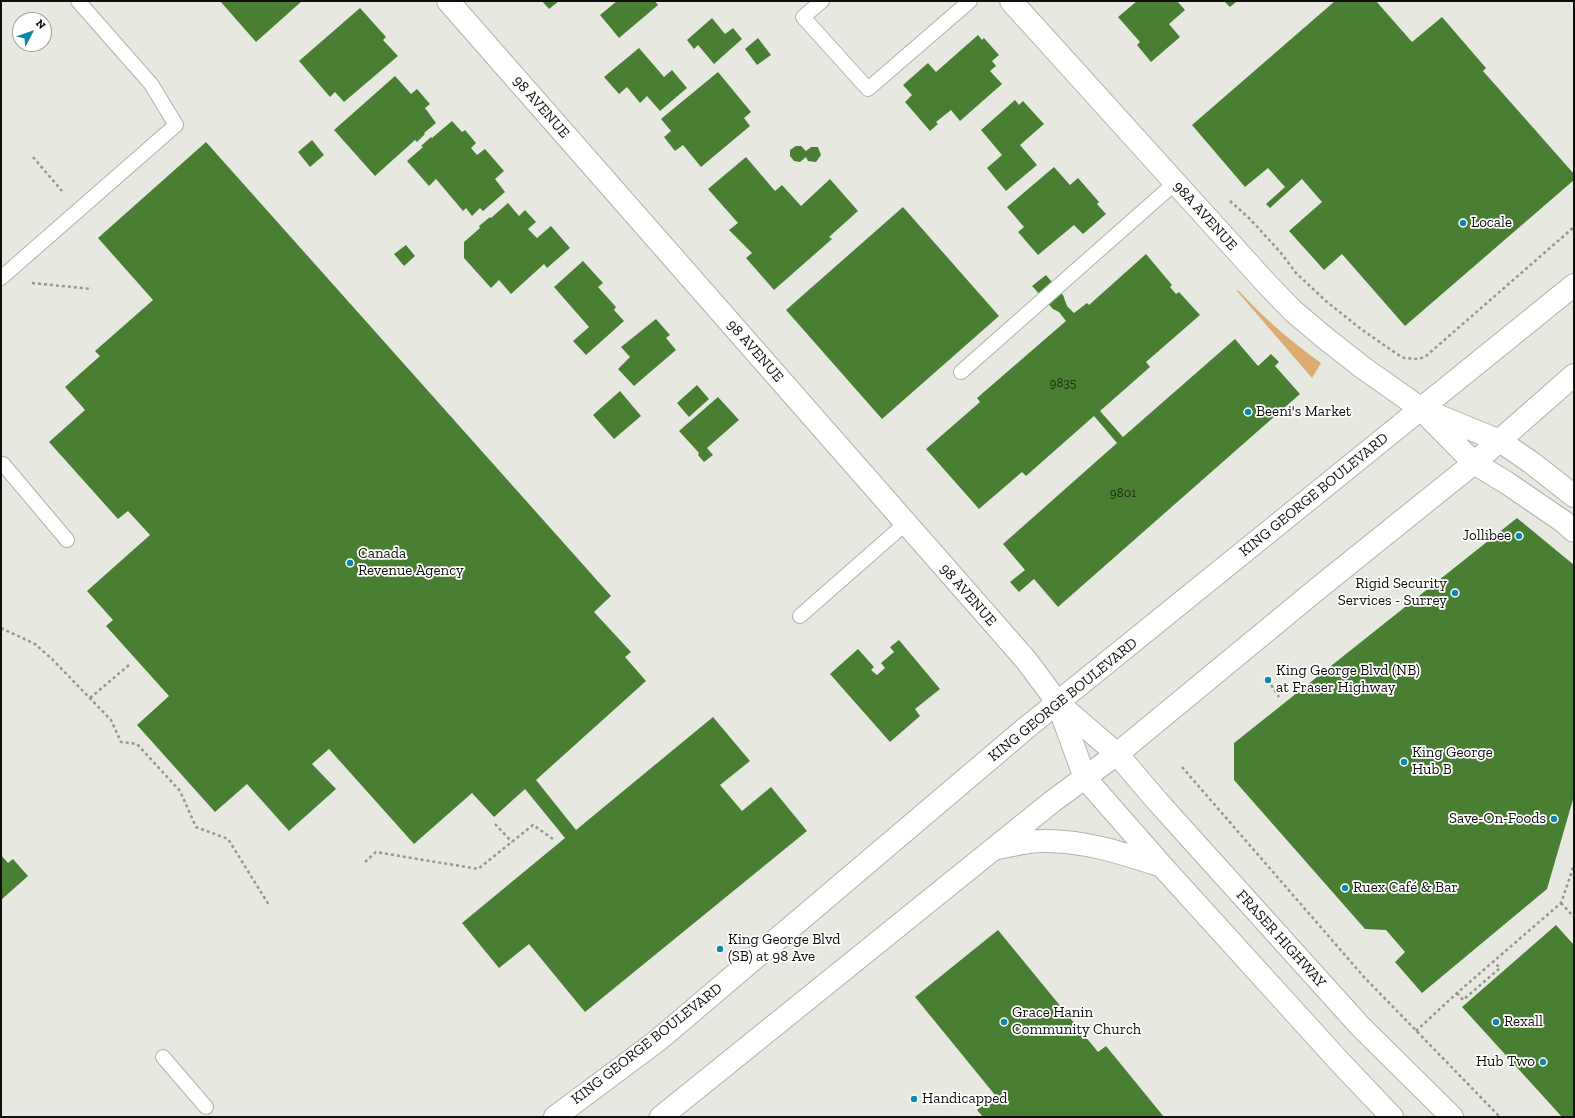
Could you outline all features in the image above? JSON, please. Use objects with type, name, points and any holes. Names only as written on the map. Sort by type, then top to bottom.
[{"type":"main road","name":"98 AVENUE","points":[[448,1],[1026,660],[1058,703]]},
{"type":"main road","name":"98A AVENUE","points":[[1011,1],[1266,283],[1294,311],[1362,367],[1420,408]]},
{"type":"main road","name":"KING GEORGE BOULEVARD","points":[[555,1117],[657,1041],[1058,703],[1420,408],[1574,285]]},
{"type":"main road","points":[[661,1117],[995,848],[1063,794],[1117,754],[1316,590],[1474,463],[1574,375]]},
{"type":"main road","points":[[1420,408],[1500,441],[1532,463],[1574,496]]},
{"type":"main road","points":[[1420,408],[1474,463],[1513,487],[1564,522],[1574,531]]},
{"type":"main road","points":[[1058,703],[1085,778],[1162,866],[1338,1060],[1392,1117]]},
{"type":"main road","name":"FRASER HIGHWAY","points":[[1058,703],[1117,754],[1158,802],[1360,1026],[1452,1117]]},
{"type":"main road","points":[[995,848],[1041,841],[1084,844],[1126,854],[1162,866]]},
{"type":"lane","points":[[1,278],[176,125],[151,84],[78,1]]},
{"type":"lane","points":[[822,1],[803,17],[868,89],[970,1]]},
{"type":"lane","points":[[961,372],[1176,183]]},
{"type":"lane","points":[[1,466],[3,464],[67,540]]},
{"type":"lane","points":[[800,616],[906,523]]},
{"type":"lane","points":[[163,1057],[206,1107]]},
{"type":"path","points":[[33,157],[62,191]]},
{"type":"path","points":[[1230,200],[1281,252],[1296,273],[1327,302],[1361,329],[1397,354],[1412,359],[1419,359],[1426,356],[1574,226]]},
{"type":"path","points":[[32,283],[92,290]]},
{"type":"path","points":[[1,628],[35,644],[53,660],[111,720],[122,742],[137,744],[180,791],[196,827],[228,839],[269,905]]},
{"type":"path","points":[[90,698],[129,666]]},
{"type":"path","points":[[1268,680],[1279,697]]},
{"type":"path","points":[[1182,767],[1364,977],[1500,1117]]},
{"type":"path","points":[[495,824],[512,842]]},
{"type":"path","points":[[366,862],[376,852],[478,869],[533,825],[553,840]]},
{"type":"path","points":[[1416,1031],[1561,902],[1574,865]]},
{"type":"path","points":[[1561,902],[1574,917]]},
{"type":"path","points":[[1457,993],[1463,1000],[1495,973],[1500,968],[1493,961]]},
{"type":"shaded area","points":[[1238,290],[1278,329],[1321,363],[1312,378],[1237,291]]},
{"type":"building","points":[[220,1],[302,1],[256,42]]},
{"type":"building","points":[[542,1],[559,1],[549,9]]},
{"type":"building","points":[[617,1],[655,1],[658,5],[619,38],[600,15]]},
{"type":"building","points":[[1137,1],[1177,1],[1185,10],[1169,24],[1180,37],[1151,62],[1137,45],[1140,42],[1118,17]]},
{"type":"building","points":[[1224,1],[1237,1],[1230,7]]},
{"type":"building","points":[[1335,1],[1376,1],[1412,42],[1442,17],[1486,68],[1483,71],[1574,174],[1574,180],[1405,326],[1342,254],[1324,270],[1289,231],[1322,202],[1302,179],[1270,208],[1266,204],[1285,187],[1268,168],[1245,187],[1192,125]]},
{"type":"building","points":[[360,8],[386,37],[383,40],[398,56],[344,102],[335,92],[330,97],[299,61]]},
{"type":"building","points":[[712,18],[725,34],[733,28],[742,39],[714,64],[698,45],[694,49],[687,40]]},
{"type":"building","points":[[978,35],[982,40],[984,38],[999,55],[992,61],[996,66],[990,71],[1002,84],[960,121],[951,110],[936,122],[938,124],[930,131],[905,102],[912,95],[903,85],[928,63],[936,72]]},
{"type":"building","points":[[758,38],[771,55],[757,65],[745,49]]},
{"type":"building","points":[[639,48],[664,77],[672,70],[687,88],[660,111],[647,96],[640,103],[627,87],[619,94],[604,77]]},
{"type":"building","points":[[718,72],[751,112],[744,118],[750,126],[701,167],[683,145],[675,151],[664,137],[671,131],[661,119]]},
{"type":"building","points":[[395,76],[411,94],[417,89],[430,104],[425,108],[436,123],[424,133],[425,134],[417,142],[415,140],[375,176],[334,130]]},
{"type":"building","points":[[1015,100],[1019,105],[1023,101],[1044,124],[1020,145],[1037,165],[1006,191],[987,168],[1002,155],[981,130]]},
{"type":"building","points":[[452,121],[462,132],[465,130],[476,143],[471,148],[477,155],[485,149],[504,171],[495,179],[505,192],[483,211],[480,208],[472,216],[466,208],[463,211],[436,179],[429,186],[407,161],[423,147],[421,146],[431,137],[432,138]]},
{"type":"building","points":[[312,140],[324,155],[310,167],[298,152]]},
{"type":"building","name":"Canada Revenue Agency","points":[[206,142],[611,596],[594,612],[631,652],[625,657],[646,681],[536,780],[576,830],[713,717],[750,761],[720,785],[742,811],[771,787],[807,831],[585,1012],[529,944],[499,968],[462,923],[565,838],[525,789],[494,817],[472,793],[414,844],[329,749],[312,764],[336,789],[289,831],[247,784],[215,812],[137,725],[169,696],[106,626],[113,620],[87,591],[150,535],[128,511],[118,519],[49,442],[85,410],[65,387],[100,356],[95,351],[153,300],[98,238]]},
{"type":"building","points":[[796,146],[801,146],[806,151],[811,147],[818,147],[821,155],[816,162],[808,161],[806,157],[800,162],[794,161],[790,156],[790,150]]},
{"type":"building","points":[[746,157],[775,191],[782,185],[801,206],[830,179],[858,211],[829,237],[832,239],[774,290],[746,258],[752,253],[729,230],[738,223],[708,189]]},
{"type":"building","points":[[1054,167],[1070,185],[1078,178],[1099,202],[1097,204],[1106,214],[1083,234],[1074,225],[1038,255],[1018,232],[1024,227],[1007,207]]},
{"type":"building","points":[[508,203],[519,216],[525,210],[536,222],[528,229],[537,238],[551,226],[570,248],[547,268],[544,264],[511,294],[499,280],[491,288],[464,258],[464,242],[480,228],[479,226]]},
{"type":"building","points":[[903,207],[999,316],[882,419],[786,310]]},
{"type":"building","points":[[406,245],[415,256],[404,266],[394,254]]},
{"type":"building","points":[[1146,254],[1172,285],[1170,287],[1176,294],[1179,292],[1200,315],[1146,362],[1150,367],[1100,411],[1123,437],[1235,339],[1258,366],[1271,354],[1279,362],[1275,366],[1300,394],[1058,607],[1034,579],[1019,592],[1010,582],[1025,570],[1003,544],[1117,443],[1094,416],[1026,476],[1022,472],[979,509],[926,449],[980,402],[977,398],[1066,321],[1059,312],[1053,309],[1032,286],[1046,275],[1063,295],[1067,306],[1074,313],[1087,303],[1089,305]]},
{"type":"building","points":[[583,261],[603,283],[598,287],[616,307],[614,310],[624,321],[586,355],[573,341],[589,327],[554,287]]},
{"type":"building","points":[[656,319],[670,335],[666,338],[676,350],[634,386],[618,369],[630,357],[621,347]]},
{"type":"building","points":[[697,385],[709,399],[689,417],[677,403]]},
{"type":"building","points":[[620,391],[641,416],[614,439],[593,415]]},
{"type":"building","points":[[718,397],[739,420],[707,448],[713,455],[704,462],[698,455],[699,453],[679,431]]},
{"type":"building","name":"King George Hub B","points":[[1517,518],[1574,565],[1574,796],[1547,889],[1422,993],[1395,962],[1405,952],[1386,930],[1365,929],[1234,780],[1234,743]]},
{"type":"building","points":[[899,640],[940,689],[915,709],[920,716],[890,742],[830,674],[858,649],[874,667],[871,670],[877,675],[885,668],[881,663],[894,652],[890,647]]},
{"type":"building","points":[[1,855],[8,863],[13,859],[28,876],[1,900]]},
{"type":"building","name":"Hub Two","points":[[1556,925],[1574,945],[1574,1117],[1562,1117],[1462,1007]]},
{"type":"building","name":"Grace Hanin Community Church","points":[[998,930],[1098,1052],[1106,1046],[1164,1117],[983,1117],[977,1110],[995,1095],[915,997]]},
{"type":"place","name":"Locale","points":[[1463,223]]},
{"type":"place","name":"Beeni's Market","points":[[1248,412]]},
{"type":"place","name":"Jollibee","points":[[1519,536]]},
{"type":"place","name":"Canada Revenue Agency","points":[[350,563]]},
{"type":"place","name":"Rigid Security Services - Surrey","points":[[1455,593]]},
{"type":"place","name":"King George Blvd (NB) at Fraser Highway","points":[[1268,680]]},
{"type":"place","name":"King George Hub B","points":[[1404,762]]},
{"type":"place","name":"Save-On-Foods","points":[[1554,819]]},
{"type":"place","name":"Ruex Café & Bar","points":[[1345,888]]},
{"type":"place","name":"King George Blvd (SB) at 98 Ave","points":[[720,949]]},
{"type":"place","name":"Grace Hanin Community Church","points":[[1004,1022]]},
{"type":"place","name":"Rexall","points":[[1496,1022]]},
{"type":"place","name":"Hub Two","points":[[1543,1062]]},
{"type":"place","name":"Handicapped","points":[[914,1099]]}]
